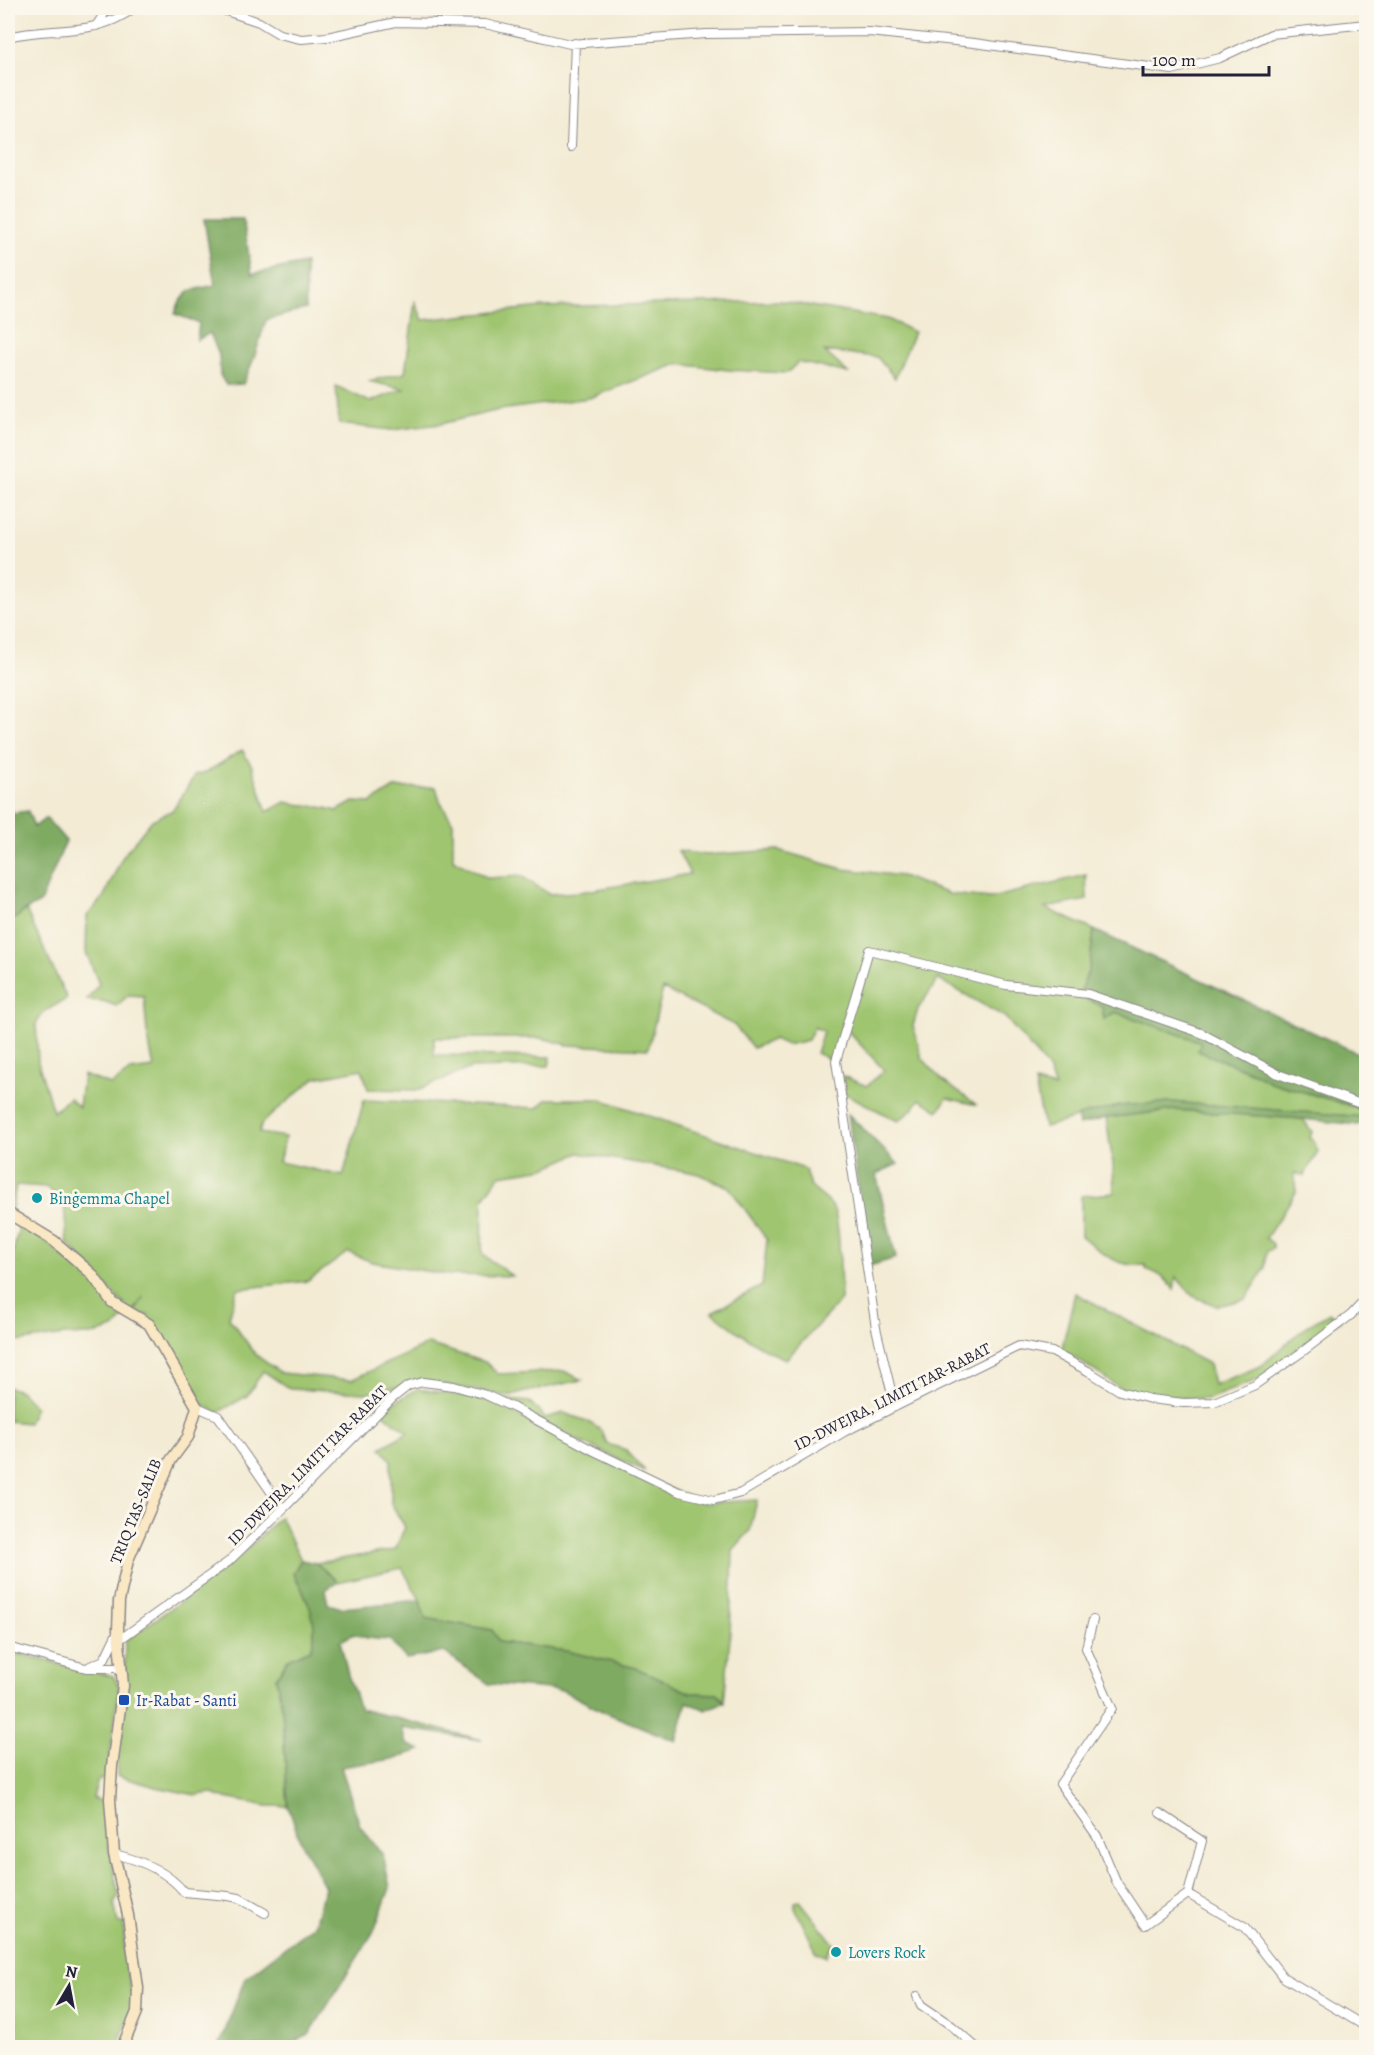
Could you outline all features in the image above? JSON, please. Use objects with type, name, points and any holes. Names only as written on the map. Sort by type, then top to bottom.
[{"type":"street","points":[[96,26],[108,8]]},
{"type":"street","points":[[8,37],[51,31],[82,30],[108,23],[134,8]]},
{"type":"street","points":[[216,8],[259,22],[279,34],[301,39],[350,33],[387,23],[485,24],[570,44],[706,34],[869,32],[974,43],[1172,70],[1220,58],[1271,34],[1366,24]]},
{"type":"street","points":[[571,147],[575,43]]},
{"type":"street","points":[[895,1407],[876,1328],[836,1061],[869,950],[1006,985],[1088,994],[1201,1033],[1278,1074],[1366,1106]]},
{"type":"street","points":[[8,1213],[54,1241],[91,1273],[112,1302],[149,1324],[197,1407],[218,1416],[284,1509]]},
{"type":"street","name":"ID-DWEJRA, LIMITI TAR-RABAT","points":[[119,1635],[228,1562],[284,1509],[394,1396],[408,1386],[423,1382],[454,1386],[486,1395],[679,1492],[714,1500],[741,1493],[844,1432],[1019,1346],[1052,1352],[1120,1391],[1150,1399],[1184,1403],[1214,1402],[1255,1385],[1311,1346],[1351,1315],[1366,1299]]},
{"type":"street","name":"TRIQ TAS-SALIB","points":[[122,2048],[137,2012],[138,1988],[128,1915],[114,1854],[110,1799],[123,1686],[119,1600],[129,1560],[171,1460],[188,1437],[197,1407]]},
{"type":"street","points":[[1093,1620],[1086,1648],[1112,1708],[1060,1784],[1097,1836],[1117,1883],[1145,1924],[1188,1894],[1202,1841],[1160,1813]]},
{"type":"street","points":[[86,1668],[104,1660],[119,1635]]},
{"type":"street","points":[[8,1647],[86,1668],[121,1668]]},
{"type":"street","points":[[114,1854],[137,1859],[175,1881],[184,1892],[239,1898],[264,1913]]},
{"type":"street","points":[[1188,1894],[1244,1927],[1283,1977],[1366,2026]]},
{"type":"street","points":[[917,1996],[921,2005],[952,2026],[977,2048]]},
{"type":"green space","points":[[204,219],[243,219],[252,274],[305,263],[306,309],[266,320],[243,384],[226,385],[220,375],[219,355],[210,333],[197,340],[199,323],[175,314],[179,303],[189,291],[215,285]]},
{"type":"green space","points":[[781,301],[888,319],[914,332],[895,378],[877,357],[824,351],[848,373],[798,362],[787,373],[678,364],[589,398],[499,410],[440,424],[392,430],[339,424],[336,386],[370,402],[404,389],[368,381],[405,373],[415,302],[423,320],[542,307]]},
{"type":"green space","points":[[242,750],[252,766],[267,812],[285,802],[337,811],[353,802],[371,803],[394,788],[436,787],[440,801],[453,823],[453,859],[488,878],[521,876],[549,894],[580,892],[690,874],[678,851],[705,855],[778,850],[843,869],[901,876],[949,894],[991,898],[1086,875],[1087,900],[1045,908],[1094,930],[1089,969],[1079,996],[1102,1006],[1104,1019],[1115,1012],[1202,1042],[1199,1051],[1270,1082],[1365,1110],[1366,1117],[1171,1102],[1119,1106],[1044,1127],[1035,1083],[1055,1088],[1047,1067],[1005,1017],[938,979],[918,1009],[913,1026],[922,1058],[943,1081],[977,1105],[947,1098],[938,1111],[920,1099],[912,1110],[898,1121],[844,1093],[842,1076],[867,1086],[884,1070],[843,1026],[833,1061],[816,1053],[823,1031],[814,1027],[808,1040],[787,1045],[774,1039],[753,1048],[734,1025],[663,989],[648,1049],[568,1045],[542,1038],[434,1038],[434,1055],[551,1057],[549,1066],[471,1068],[417,1090],[368,1089],[362,1069],[315,1078],[262,1123],[259,1133],[285,1137],[279,1162],[343,1176],[364,1100],[538,1108],[547,1099],[600,1099],[805,1169],[812,1188],[827,1200],[835,1213],[839,1236],[841,1300],[786,1359],[766,1350],[712,1312],[762,1286],[767,1240],[729,1187],[696,1173],[579,1153],[545,1168],[500,1175],[483,1199],[482,1254],[512,1276],[449,1275],[372,1262],[348,1252],[308,1281],[237,1289],[229,1318],[256,1355],[281,1373],[351,1380],[428,1344],[485,1362],[498,1374],[564,1371],[582,1380],[507,1396],[420,1380],[400,1387],[365,1393],[290,1389],[263,1371],[247,1396],[217,1413],[200,1403],[148,1315],[134,1314],[144,1296],[133,1312],[115,1296],[67,1243],[64,1202],[46,1187],[16,1185],[12,1209],[8,1207],[8,980],[11,960],[8,924],[26,910],[67,999],[45,1011],[36,1023],[38,1062],[53,1112],[69,1098],[79,1107],[83,1075],[111,1085],[130,1071],[154,1068],[147,1033],[144,996],[129,995],[116,1006],[103,1001],[87,1000],[99,984],[86,952],[87,916],[104,896],[123,856],[152,820],[173,810],[195,775],[207,772]]},
{"type":"green space","points":[[8,806],[13,813],[28,811],[34,827],[46,818],[66,841],[40,903],[26,910],[8,924]]},
{"type":"green space","points":[[1094,930],[1366,1057],[1366,1110],[1270,1082],[1256,1074],[1198,1051],[1201,1042],[1115,1012],[1104,1019],[1102,1006],[1079,996],[1089,969]]},
{"type":"green space","points":[[1171,1102],[1366,1117],[1358,1125],[1175,1110],[1106,1118],[1079,1125],[1077,1116],[1119,1106]]},
{"type":"green space","points":[[1175,1110],[1303,1119],[1312,1132],[1310,1137],[1318,1152],[1304,1176],[1294,1173],[1296,1192],[1266,1238],[1273,1244],[1273,1249],[1267,1251],[1265,1268],[1246,1299],[1217,1306],[1193,1296],[1176,1277],[1174,1290],[1162,1277],[1146,1269],[1146,1265],[1118,1262],[1081,1236],[1081,1196],[1114,1193],[1113,1164],[1106,1118]]},
{"type":"green space","points":[[848,1114],[898,1164],[876,1174],[896,1258],[869,1266]]},
{"type":"green space","points":[[20,1224],[38,1234],[62,1256],[85,1271],[126,1315],[114,1328],[92,1335],[65,1335],[8,1343],[8,1272]]},
{"type":"green space","points":[[1075,1293],[1209,1364],[1213,1385],[1261,1366],[1307,1326],[1330,1313],[1340,1320],[1257,1380],[1208,1399],[1167,1397],[1120,1388],[1075,1358],[1061,1352]]},
{"type":"green space","points":[[8,1387],[20,1391],[35,1407],[28,1423],[8,1421]]},
{"type":"green space","points":[[418,1389],[490,1401],[593,1455],[703,1503],[757,1500],[750,1531],[733,1550],[730,1638],[724,1702],[718,1694],[690,1693],[636,1668],[566,1651],[499,1642],[492,1630],[425,1618],[420,1600],[402,1568],[338,1582],[316,1563],[395,1550],[405,1527],[391,1503],[391,1460],[381,1448],[408,1432],[381,1412]]},
{"type":"green space","points":[[497,1399],[530,1402],[545,1418],[564,1413],[587,1421],[602,1431],[607,1444],[626,1450],[645,1471],[583,1443]]},
{"type":"green space","points":[[280,1517],[301,1560],[293,1573],[311,1610],[314,1630],[311,1649],[288,1659],[276,1678],[282,1708],[288,1806],[267,1806],[220,1797],[212,1793],[196,1795],[117,1776],[117,1747],[125,1685],[125,1641],[235,1560]]},
{"type":"green space","points":[[301,1560],[316,1563],[338,1582],[325,1590],[328,1604],[342,1608],[420,1600],[425,1618],[492,1630],[499,1642],[566,1651],[636,1668],[690,1693],[718,1694],[724,1702],[706,1710],[687,1702],[676,1741],[604,1712],[562,1690],[489,1684],[444,1652],[406,1659],[390,1640],[367,1638],[354,1634],[340,1641],[348,1675],[360,1709],[482,1740],[402,1728],[406,1744],[421,1750],[392,1759],[341,1767],[360,1826],[383,1855],[390,1888],[374,1931],[309,2035],[281,2047],[219,2047],[245,1978],[314,1925],[325,1887],[301,1843],[288,1806],[282,1708],[276,1678],[288,1659],[311,1649],[314,1639],[311,1610],[293,1573]]},
{"type":"green space","points":[[8,1651],[113,1676],[119,1686],[107,1779],[98,1780],[93,1798],[104,1802],[108,1843],[119,1896],[114,1903],[118,1923],[124,1923],[125,1962],[134,2004],[117,2047],[8,2048]]},
{"type":"green space","points":[[800,1901],[835,1945],[831,1947],[826,1956],[817,1953],[795,1908],[795,1902]]},
{"type":"place","name":"Binġemma Chapel","points":[[37,1198]]},
{"type":"place","name":"Ir-Rabat - Santi","points":[[124,1700]]},
{"type":"place","name":"Lovers Rock","points":[[836,1952]]}]
